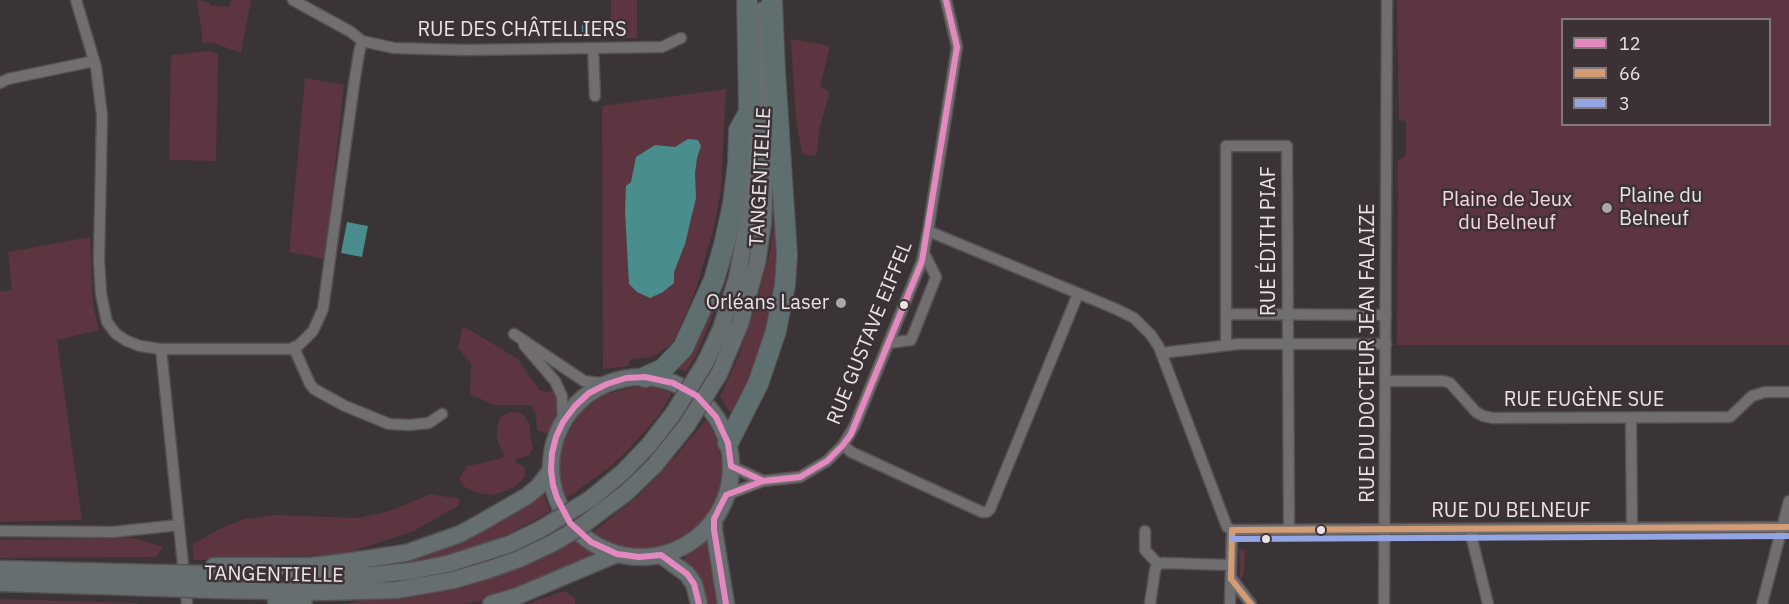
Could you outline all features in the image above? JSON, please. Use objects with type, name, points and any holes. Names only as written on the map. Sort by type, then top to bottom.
[{"type":"highway","name":"TANGENTIELLE","points":[[747,0],[749,112]]},
{"type":"highway","points":[[728,442],[758,384],[776,331],[785,285],[787,255],[772,0]]},
{"type":"highway","points":[[645,377],[663,369],[683,348],[714,280],[733,204],[739,129],[749,112]]},
{"type":"main road","name":"TANGENTIELLE","points":[[219,580],[371,575],[447,564],[510,544],[626,493],[655,465],[687,425],[719,374],[740,324],[757,263],[763,223],[766,147],[763,0]]},
{"type":"main road","name":"TANGENTIELLE","points":[[219,580],[325,592],[397,590],[488,570],[519,559],[582,526],[595,506],[673,414],[705,363],[721,328],[737,278],[747,223],[749,112]]},
{"type":"main road","points":[[645,377],[673,383],[697,396],[716,417],[728,442],[731,466],[726,495],[714,519],[700,535],[681,548],[661,555],[639,557],[617,554],[591,542],[570,523],[556,498],[551,470],[556,437],[574,406],[589,393],[607,384],[626,378],[645,377]]},
{"type":"main road","points":[[0,583],[219,580],[406,553],[459,534],[491,517],[527,496],[538,487],[551,470]]},
{"type":"main road","points":[[714,519],[726,604]]},
{"type":"main road","points":[[491,604],[515,597],[617,554]]},
{"type":"main road","points":[[661,555],[687,574],[694,584],[699,604]]},
{"type":"main road","points":[[0,568],[161,580],[219,580],[255,598],[303,604]]},
{"type":"street","points":[[76,0],[94,61],[102,116],[99,274],[107,322],[116,334],[140,346],[161,349],[279,350],[294,348],[306,339],[313,331],[323,309],[362,41],[293,0]]},
{"type":"street","name":"RUE GUSTAVE EIFFEL","points":[[726,495],[763,481],[800,477],[827,461],[843,445],[854,427],[924,253],[957,47],[946,0]]},
{"type":"street","name":"RUE DU DOCTEUR JEAN FALAIZE","points":[[1384,604],[1387,0]]},
{"type":"street","name":"RUE DES CHÂTELLIERS","points":[[362,41],[394,48],[427,50],[662,47],[681,38]]},
{"type":"street","points":[[593,48],[594,96]]},
{"type":"street","points":[[0,82],[94,61]]},
{"type":"street","name":"RUE ÉDITH PIAF","points":[[1226,345],[1226,146],[1287,146],[1289,529]]},
{"type":"street","points":[[928,231],[1134,318],[1152,335],[1161,353],[1227,527],[1232,531],[1230,604]]},
{"type":"street","points":[[889,343],[911,340],[936,277],[924,253]]},
{"type":"street","points":[[843,445],[851,452],[982,512],[987,512],[1078,294]]},
{"type":"street","points":[[1226,314],[1386,315]]},
{"type":"street","points":[[563,422],[562,396],[555,381],[514,334],[584,381],[607,384]]},
{"type":"street","points":[[1161,353],[1226,345],[1386,344]]},
{"type":"street","points":[[294,348],[314,389],[345,406],[389,424],[429,423],[442,414]]},
{"type":"street","points":[[161,349],[187,604]]},
{"type":"street","name":"RUE EUGÈNE SUE","points":[[1385,381],[1450,383],[1476,412],[1493,418],[1730,417],[1752,396],[1765,392],[1789,392]]},
{"type":"street","points":[[1631,418],[1632,528]]},
{"type":"street","points":[[731,466],[763,481]]},
{"type":"street","points":[[1762,604],[1786,527],[1789,501]]},
{"type":"street","points":[[0,531],[113,532],[179,525]]},
{"type":"street","name":"RUE DU BELNEUF","points":[[1232,531],[1786,527]]},
{"type":"street","points":[[1472,530],[1472,539],[1488,604]]},
{"type":"street","points":[[1145,531],[1145,550],[1158,564]]},
{"type":"street","points":[[1158,564],[1231,565]]},
{"type":"street","points":[[1150,604],[1158,564]]},
{"type":"street","points":[[1231,579],[1251,604]]},
{"type":"green space","points":[[197,0],[210,3],[210,5],[229,7],[231,0],[251,0],[241,53],[211,42],[203,44]]},
{"type":"green space","points":[[611,0],[637,0],[637,38],[611,38]]},
{"type":"green space","name":"Plaine du Belneuf","points":[[1397,0],[1789,0],[1789,345],[1397,345],[1398,161],[1406,155],[1406,121],[1399,120]]},
{"type":"green space","points":[[791,39],[830,46],[820,87],[828,90],[829,94],[815,156],[802,153],[796,120]]},
{"type":"green space","points":[[209,51],[218,54],[216,161],[169,160],[171,55]]},
{"type":"green space","points":[[305,78],[344,85],[325,259],[289,252]]},
{"type":"green space","points":[[726,89],[721,189],[714,228],[696,289],[675,339],[669,346],[652,357],[632,359],[629,361],[629,366],[603,369],[602,106]]},
{"type":"green space","points":[[776,204],[782,246],[770,334],[735,412],[730,412],[720,397],[737,360],[755,310],[770,251]]},
{"type":"green space","points":[[90,237],[93,304],[99,330],[57,340],[82,520],[0,522],[0,292],[12,290],[8,252]]},
{"type":"green space","points":[[733,248],[720,297],[697,354],[686,372],[674,367]]},
{"type":"green space","points":[[463,326],[518,359],[539,390],[549,392],[555,390],[559,399],[547,434],[537,430],[536,416],[531,405],[494,405],[470,394],[471,363],[458,348]]},
{"type":"green space","points":[[639,386],[654,387],[672,393],[658,416],[629,449],[611,466],[566,499],[559,468],[561,451],[575,421],[584,409],[596,400],[607,394]]},
{"type":"green space","points":[[511,412],[522,413],[530,424],[533,448],[529,455],[516,459],[515,463],[524,467],[525,477],[514,487],[491,495],[478,493],[463,486],[459,478],[468,466],[504,456],[497,439],[497,427],[501,416]]},
{"type":"green space","points":[[706,420],[714,432],[722,467],[715,501],[695,528],[673,543],[642,550],[609,544],[597,538],[592,533],[637,497],[663,471]]},
{"type":"green space","points":[[431,494],[459,499],[459,505],[414,531],[343,554],[194,560],[192,545],[217,530],[244,519],[276,515],[358,518],[390,511]]},
{"type":"green space","points":[[543,494],[550,511],[495,540],[426,560],[383,565],[423,554],[490,525]]},
{"type":"green space","points":[[134,538],[163,547],[156,557],[0,558],[0,540]]},
{"type":"green space","points":[[577,540],[598,555],[520,590],[464,604],[348,604],[360,600],[399,596],[526,564]]},
{"type":"green space","points":[[707,541],[720,604],[705,604],[684,561],[685,556],[697,550]]},
{"type":"green space","points":[[1239,547],[1245,551],[1244,573],[1240,580]]},
{"type":"green space","points":[[564,591],[575,598],[575,604],[527,604]]},
{"type":"green space","points":[[0,599],[137,603],[137,604],[0,604]]},
{"type":"water","points":[[582,23],[602,23],[602,33],[582,32]]},
{"type":"water","points":[[688,139],[698,140],[701,146],[695,173],[696,198],[685,244],[674,272],[674,283],[663,292],[650,298],[637,292],[629,284],[626,186],[631,182],[636,157],[655,145],[675,147]]},
{"type":"water","points":[[347,222],[368,226],[362,257],[341,253]]},
{"type":"transit line","name":"12","points":[[699,604],[694,584],[687,574],[661,555],[639,557],[617,554],[591,542],[570,523],[553,485],[552,453],[556,437],[563,422],[589,393],[626,378],[645,377],[673,383],[697,396],[716,417],[728,443],[731,466],[763,481],[800,477],[827,461],[843,445],[851,434],[922,261],[957,47],[946,0]]},
{"type":"transit line","name":"12","points":[[726,604],[714,519],[726,495],[763,481],[782,479]]},
{"type":"transit line","name":"66","points":[[1251,604],[1231,579],[1232,530],[1789,527]]},
{"type":"transit line","name":"3","points":[[1232,539],[1789,536]]},
{"type":"place","name":"Plaine du Belneuf","points":[[1607,208]]},
{"type":"place","name":"Orléans Laser","points":[[841,303]]},
{"type":"park label","name":"Plaine de Jeux du Belneuf","points":[[1507,212]]}]
